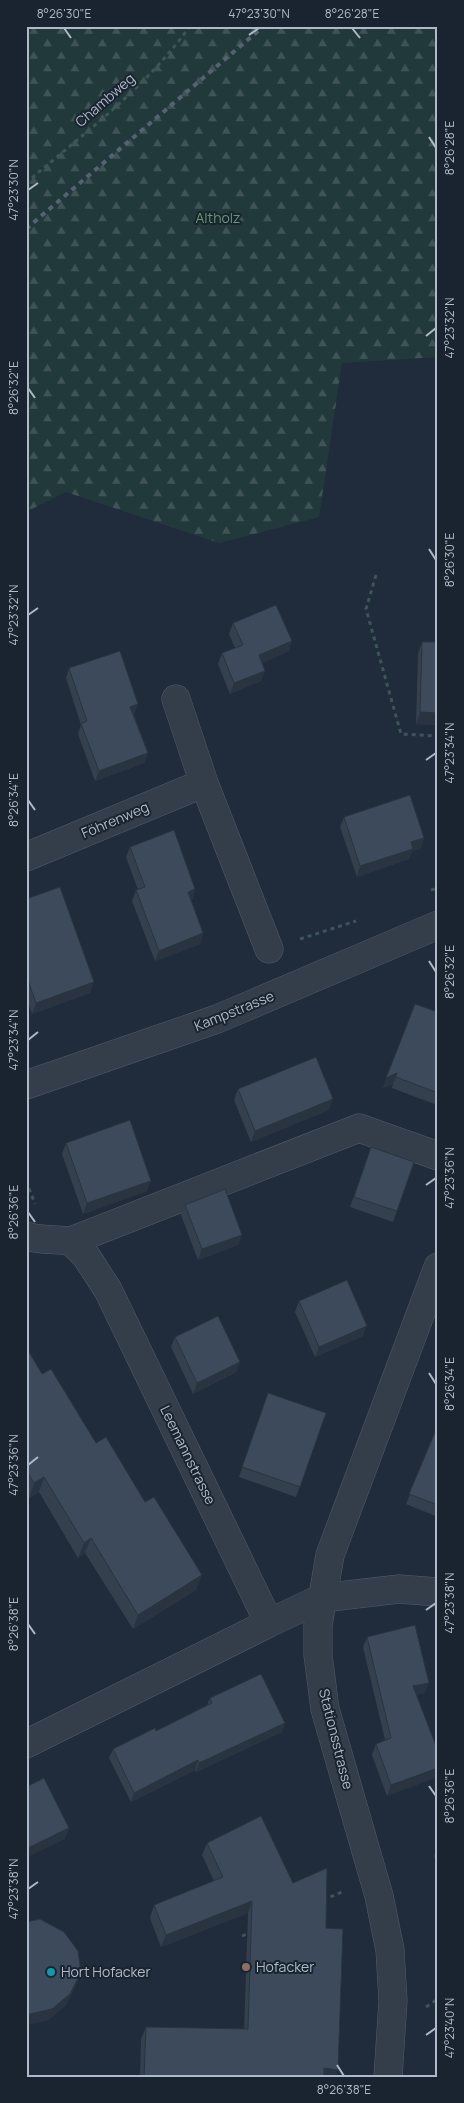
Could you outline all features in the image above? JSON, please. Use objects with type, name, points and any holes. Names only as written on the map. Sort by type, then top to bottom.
[{"type":"street","points":[[176,698],[204,783],[269,949]]},
{"type":"street","name":"Föhrenweg","points":[[26,857],[204,783]]},
{"type":"street","name":"Kampstrasse","points":[[26,1085],[217,1020],[438,925]]},
{"type":"street","points":[[26,1236],[49,1241],[71,1241],[359,1128],[438,1156]]},
{"type":"street","name":"Leemannstrasse","points":[[71,1241],[86,1256],[108,1290],[270,1623]]},
{"type":"street","name":"Stationsstrasse","points":[[388,2077],[393,2001],[390,1950],[374,1877],[325,1709],[318,1655],[322,1598],[330,1555],[438,1267]]},
{"type":"street","points":[[26,1744],[322,1598],[399,1589],[438,1592]]},
{"type":"path","name":"Chambweg","points":[[26,183],[143,83],[174,49],[190,26]]},
{"type":"path","points":[[376,575],[366,609],[401,734],[438,736]]},
{"type":"path","points":[[269,949],[360,920]]},
{"type":"path","points":[[320,1902],[374,1877]]},
{"type":"path","points":[[242,1936],[260,1928]]},
{"type":"green space","name":"Altholz","points":[[26,26],[438,26],[438,357],[342,363],[319,517],[219,543],[66,492],[26,512]]},
{"type":"building","points":[[276,605],[292,641],[259,655],[265,671],[234,683],[222,653],[243,645],[233,623]]},
{"type":"building","points":[[422,642],[438,642],[438,713],[420,712]]},
{"type":"building","points":[[120,651],[138,704],[130,707],[148,753],[99,771],[81,724],[87,721],[69,668]]},
{"type":"building","points":[[410,795],[424,838],[411,842],[413,849],[360,866],[344,817]]},
{"type":"building","points":[[174,830],[195,889],[188,892],[203,933],[159,951],[136,890],[145,887],[130,847]]},
{"type":"building","points":[[60,887],[94,982],[36,1003],[26,975],[26,899]]},
{"type":"building","points":[[415,1004],[438,1012],[438,1093],[396,1077],[397,1073],[386,1078]]},
{"type":"building","points":[[316,1057],[333,1099],[255,1131],[238,1089]]},
{"type":"building","points":[[130,1120],[151,1181],[87,1203],[66,1143]]},
{"type":"building","points":[[371,1147],[414,1162],[397,1211],[354,1197]]},
{"type":"building","points":[[225,1189],[242,1235],[202,1249],[185,1205]]},
{"type":"building","points":[[347,1280],[367,1326],[319,1347],[299,1301]]},
{"type":"building","points":[[218,1316],[240,1362],[197,1383],[175,1337]]},
{"type":"building","points":[[26,1347],[42,1374],[51,1369],[96,1443],[106,1437],[145,1502],[154,1497],[202,1575],[138,1615],[91,1538],[84,1543],[44,1477],[34,1483],[26,1470]]},
{"type":"building","points":[[268,1393],[326,1413],[300,1487],[242,1467]]},
{"type":"building","points":[[438,1425],[438,1505],[409,1494]]},
{"type":"building","points":[[415,1625],[429,1683],[413,1686],[438,1751],[438,1768],[391,1785],[376,1744],[391,1738],[367,1637]]},
{"type":"building","points":[[261,1674],[285,1723],[199,1763],[198,1760],[134,1793],[113,1749],[155,1728],[156,1731],[212,1703],[210,1698]]},
{"type":"building","points":[[44,1778],[69,1828],[26,1849],[26,1787]]},
{"type":"building","points":[[261,1816],[293,1883],[327,1868],[326,1928],[343,1929],[338,2070],[324,2068],[324,2077],[144,2077],[146,2027],[248,2029],[252,1901],[166,1935],[154,1905],[223,1877],[207,1843]]},
{"type":"building","name":"Hort Hofacker","points":[[40,1919],[64,1932],[78,1951],[81,1972],[70,1994],[52,2009],[30,2014],[26,2013],[26,1922]]},
{"type":"railway","points":[[26,229],[264,26]]},
{"type":"place","name":"Hofacker","points":[[246,1967]]},
{"type":"place","name":"Hort Hofacker","points":[[51,1972]]}]
